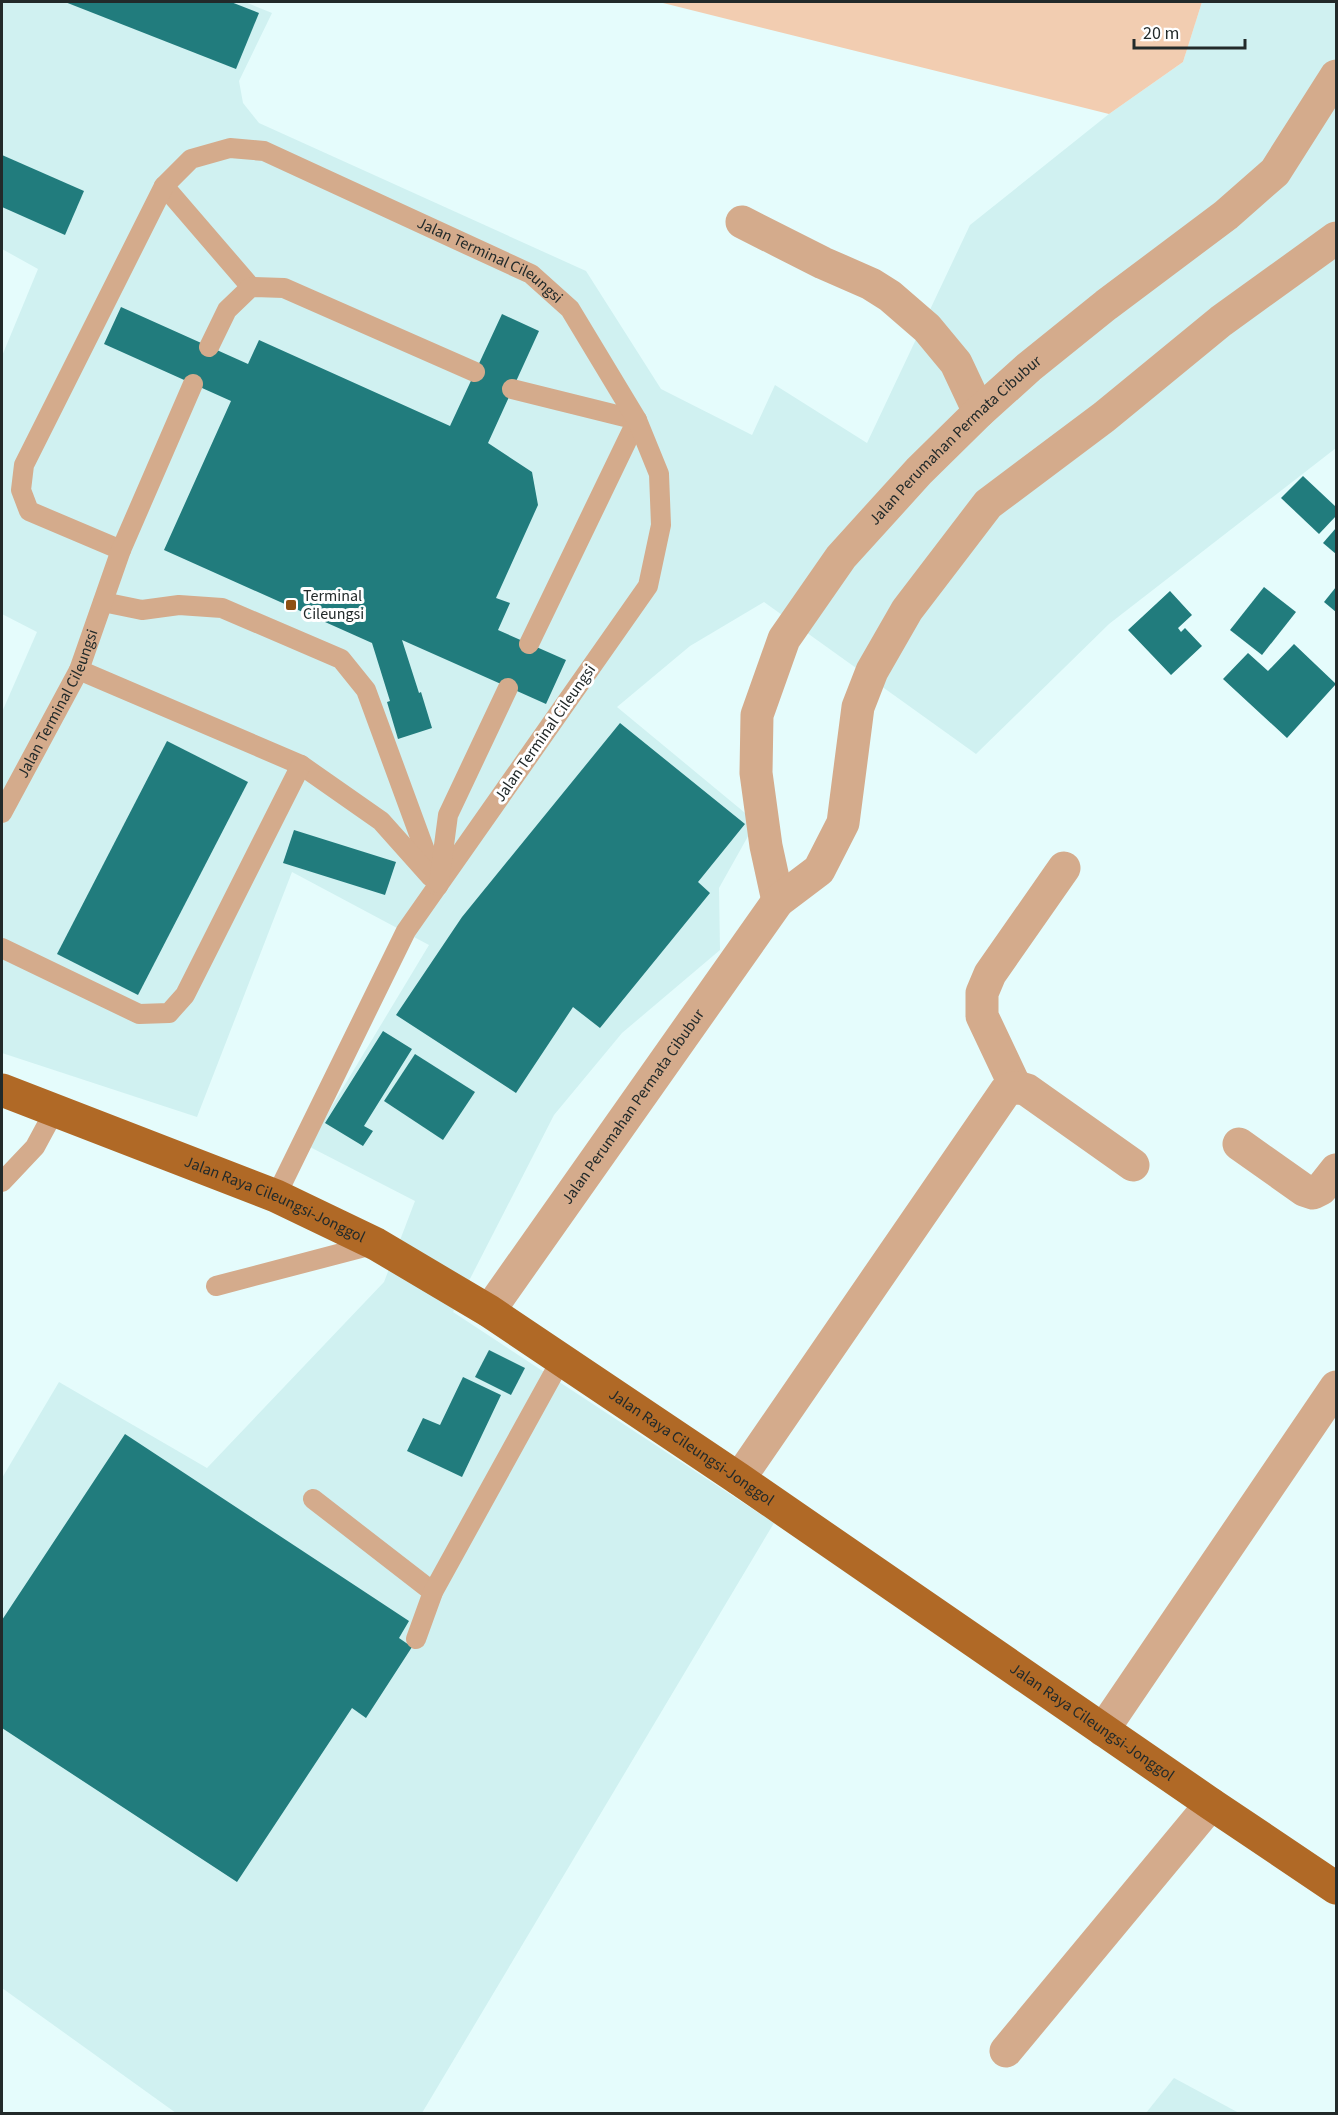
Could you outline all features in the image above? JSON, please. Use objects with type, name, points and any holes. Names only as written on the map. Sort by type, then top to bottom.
[{"type":"main road","name":"Jalan Raya Cileungsi-Jonggol","points":[[2,1090],[276,1196],[376,1244],[489,1311],[739,1479],[1102,1730],[1336,1888]]},
{"type":"street","name":"Jalan Perumahan Permata Cibubur","points":[[778,901],[766,846],[756,773],[756,738],[757,715],[784,639],[841,557],[919,471],[979,412],[1046,353],[1226,215],[1275,172],[1336,76]]},
{"type":"street","points":[[742,222],[823,264],[871,284],[890,296],[927,328],[956,363],[979,412]]},
{"type":"street","name":"Jalan Perumahan Permata Cibubur","points":[[489,1311],[778,901],[819,870],[843,823],[858,707],[872,671],[907,610],[988,504],[1104,417],[1221,321],[1336,238]]},
{"type":"street","points":[[1016,1088],[982,1017],[982,993],[990,974],[1064,868]]},
{"type":"street","points":[[739,1479],[1005,1092],[1010,1088],[1022,1087],[1027,1090],[1133,1165]]},
{"type":"street","points":[[1239,1144],[1304,1190],[1313,1193],[1321,1189],[1336,1170]]},
{"type":"street","points":[[1102,1730],[1336,1387]]},
{"type":"street","points":[[1006,2051],[1211,1804]]},
{"type":"lane","name":"Jalan Terminal Cileungsi","points":[[2,813],[80,670],[121,550],[29,511],[21,490],[24,465],[164,186],[191,159],[230,148],[264,151],[531,274],[570,309],[636,420],[659,474],[661,525],[648,586],[406,932],[276,1196]]},
{"type":"lane","points":[[164,186],[251,287]]},
{"type":"lane","points":[[209,347],[227,310],[251,287],[284,288],[475,372]]},
{"type":"lane","points":[[121,550],[193,384]]},
{"type":"lane","points":[[512,390],[636,420],[529,644]]},
{"type":"lane","points":[[103,602],[142,610],[178,605],[222,608],[341,659],[366,690],[438,886]]},
{"type":"lane","points":[[80,670],[301,765],[381,821],[438,886]]},
{"type":"lane","points":[[438,886],[448,815],[508,687]]},
{"type":"lane","points":[[2,948],[139,1014],[169,1013],[185,995],[301,765]]},
{"type":"lane","points":[[2,1182],[35,1147],[55,1110]]},
{"type":"lane","points":[[216,1286],[376,1244]]},
{"type":"lane","points":[[416,1639],[433,1592],[561,1360]]},
{"type":"lane","points":[[313,1499],[433,1592]]},
{"type":"shaded area","points":[[2,2],[245,2],[272,13],[239,81],[243,103],[259,123],[586,271],[661,389],[752,435],[775,385],[867,443],[970,225],[1109,114],[1183,62],[1202,2],[1336,2],[1336,448],[1109,624],[976,754],[764,602],[690,646],[617,707],[756,822],[719,888],[720,950],[622,1033],[554,1115],[453,1312],[774,1523],[422,2113],[176,2113],[2,1988],[2,1478],[59,1382],[207,1468],[384,1282],[415,1201],[308,1146],[429,945],[292,872],[197,1117],[2,1053],[2,712],[37,632],[2,614],[2,356],[38,269],[2,249]]},
{"type":"shaded area","points":[[659,2],[1202,2],[1183,62],[1109,114]]},
{"type":"shaded area","points":[[1174,2078],[1239,2113],[1146,2113]]},
{"type":"building","points":[[65,2],[231,2],[259,13],[236,69]]},
{"type":"building","points":[[2,155],[84,191],[65,235],[2,207]]},
{"type":"building","points":[[121,307],[248,364],[259,340],[450,426],[502,314],[539,331],[488,443],[532,472],[538,505],[496,598],[510,603],[498,630],[566,660],[546,704],[402,640],[432,728],[398,739],[387,702],[390,701],[372,643],[164,550],[231,401],[104,344]]},
{"type":"building","points":[[1303,476],[1336,507],[1336,516],[1319,534],[1281,498]]},
{"type":"building","points":[[1336,528],[1336,554],[1323,543]]},
{"type":"building","points":[[1264,587],[1296,612],[1262,655],[1230,630]]},
{"type":"building","points":[[1336,587],[1336,612],[1324,602]]},
{"type":"building","points":[[1170,591],[1192,615],[1178,628],[1181,632],[1185,628],[1202,646],[1171,675],[1128,630]]},
{"type":"building","points":[[1294,644],[1336,684],[1287,738],[1223,679],[1248,653],[1268,671]]},
{"type":"building","points":[[620,723],[745,824],[698,882],[710,893],[600,1028],[573,1007],[516,1093],[396,1015],[462,917]]},
{"type":"building","points":[[167,741],[248,782],[138,995],[57,954]]},
{"type":"building","points":[[294,830],[396,862],[385,895],[283,863]]},
{"type":"building","points":[[383,1031],[412,1049],[364,1126],[373,1131],[363,1146],[325,1123]]},
{"type":"building","points":[[415,1054],[475,1092],[443,1140],[384,1101]]},
{"type":"building","points":[[489,1350],[525,1368],[511,1395],[475,1377]]},
{"type":"building","points":[[463,1377],[501,1395],[462,1477],[407,1451],[423,1418],[440,1425]]},
{"type":"building","points":[[125,1434],[409,1621],[399,1638],[412,1647],[366,1718],[352,1708],[237,1882],[2,1728],[2,1620]]},
{"type":"place","name":"Terminal Cileungsi","points":[[291,605]]}]
